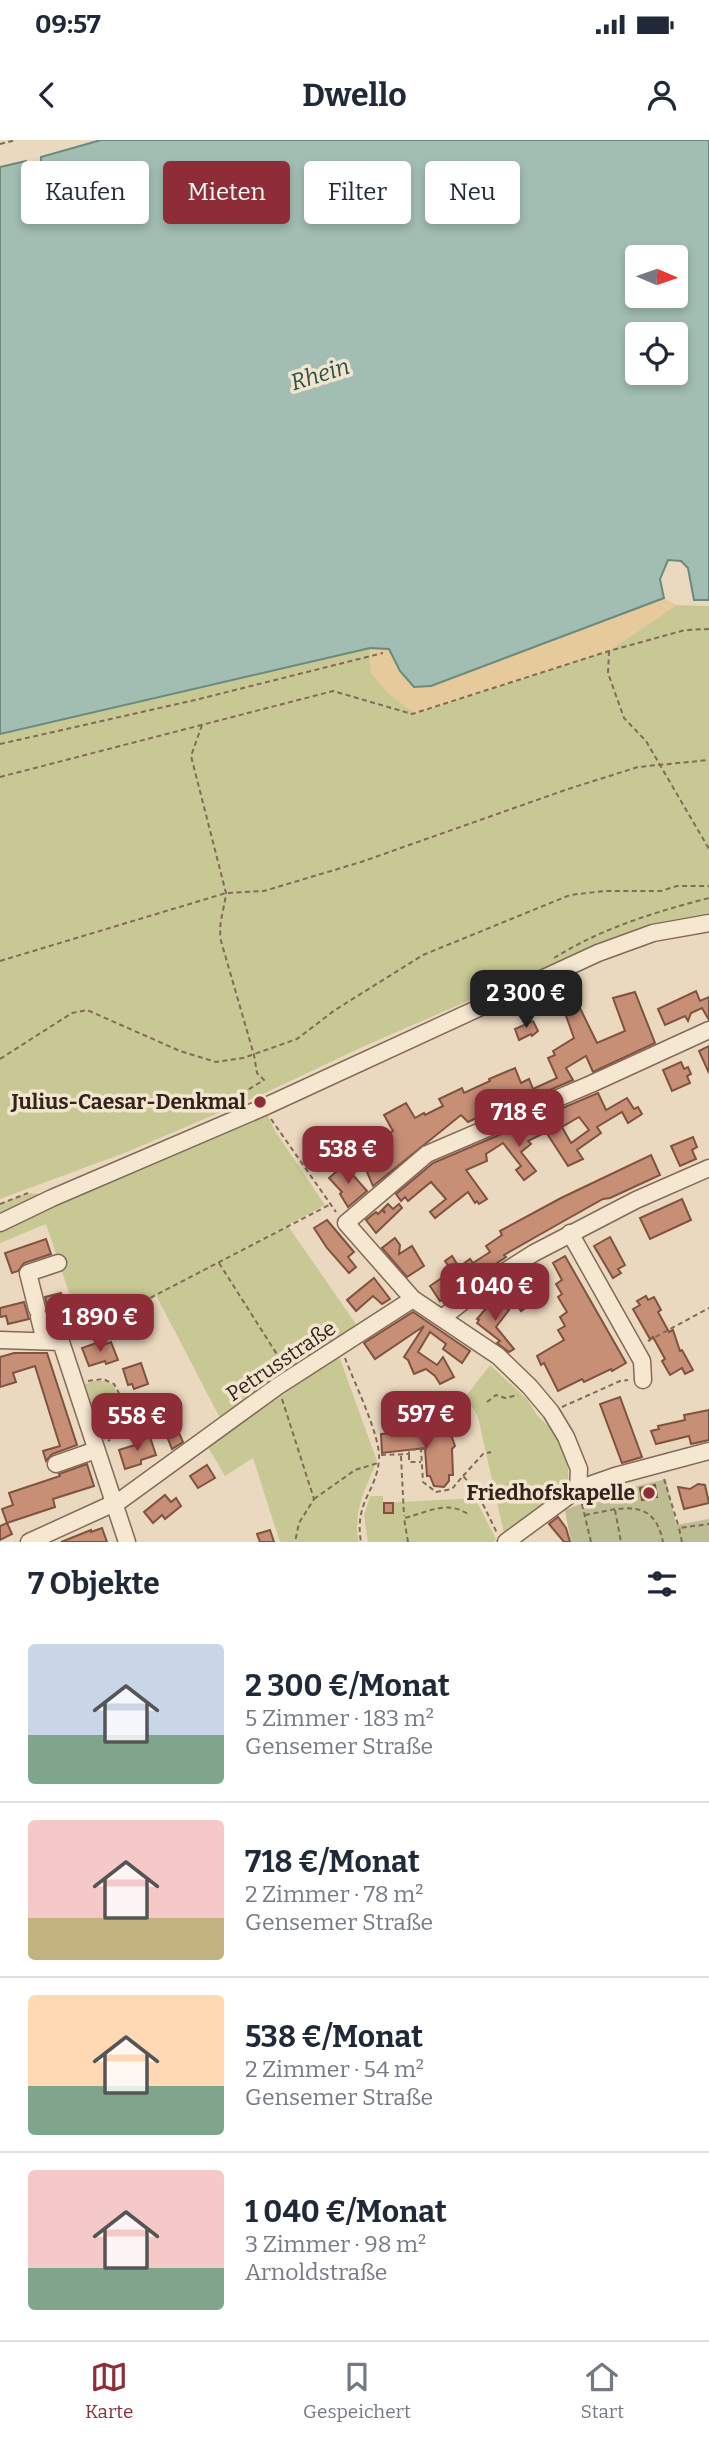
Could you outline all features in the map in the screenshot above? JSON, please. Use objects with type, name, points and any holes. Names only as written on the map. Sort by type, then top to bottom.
[{"type":"street","points":[[0,1223],[51,1198],[264,1107],[598,953],[653,933],[709,923]]},
{"type":"street","points":[[578,1489],[579,1469],[566,1437],[551,1412],[530,1387],[498,1356],[413,1299],[346,1223],[427,1154],[709,1030]]},
{"type":"street","points":[[442,1318],[488,1282],[534,1253],[709,1168]]},
{"type":"street","points":[[570,1234],[642,1361],[643,1380]]},
{"type":"street","points":[[58,1262],[28,1273],[38,1313],[75,1386],[127,1542]]},
{"type":"street","name":"Petrusstraße","points":[[29,1542],[115,1503],[285,1381],[413,1299]]},
{"type":"street","points":[[0,1340],[53,1342]]},
{"type":"street","points":[[56,1464],[95,1448]]},
{"type":"street","points":[[502,1539],[578,1489],[660,1463],[709,1451]]},
{"type":"path","points":[[0,144],[16,140]]},
{"type":"path","points":[[0,777],[333,691],[412,714],[609,651],[685,630],[709,629]]},
{"type":"path","points":[[609,651],[608,673],[624,718],[646,741],[709,849]]},
{"type":"path","points":[[0,744],[220,694],[383,653]]},
{"type":"path","points":[[202,725],[191,756],[226,893],[224,912],[218,924],[257,1073],[264,1080],[241,1094],[236,1103],[238,1118]]},
{"type":"path","points":[[0,961],[226,893],[264,891],[361,862],[638,767],[709,760]]},
{"type":"path","points":[[0,1059],[72,1013],[87,1010],[180,1051],[216,1062],[254,1055],[297,1039],[335,1010],[423,955],[570,895],[709,886]]},
{"type":"path","points":[[551,959],[570,947],[618,925],[709,898]]},
{"type":"path","points":[[264,1107],[330,1205],[346,1223]]},
{"type":"path","points":[[53,1342],[83,1334],[330,1205]]},
{"type":"path","points":[[219,1263],[285,1381],[314,1499]]},
{"type":"path","points":[[635,1349],[709,1308]]},
{"type":"path","points":[[340,1346],[379,1446],[380,1455],[361,1508],[361,1542]]},
{"type":"path","points":[[75,1386],[98,1379],[109,1381],[118,1391],[126,1414],[127,1423],[123,1432],[95,1448]]},
{"type":"path","points":[[551,1412],[621,1381],[643,1380]]},
{"type":"path","points":[[487,1402],[496,1395],[511,1397],[530,1387]]},
{"type":"path","points":[[421,1462],[409,1462],[409,1450],[430,1449]]},
{"type":"path","points":[[421,1450],[423,1482],[436,1492],[452,1489],[483,1454],[491,1452]]},
{"type":"path","points":[[401,1454],[408,1542]]},
{"type":"path","points":[[380,1455],[409,1454]]},
{"type":"path","points":[[295,1542],[299,1522],[314,1499],[355,1469],[379,1463]]},
{"type":"path","points":[[660,1463],[682,1542]]},
{"type":"path","points":[[463,1476],[476,1490],[502,1539]]},
{"type":"path","points":[[578,1489],[591,1542]]},
{"type":"path","points":[[404,1517],[450,1507],[469,1516]]},
{"type":"path","points":[[585,1515],[637,1507],[657,1524],[663,1542]]},
{"type":"path","points":[[614,1509],[621,1542]]},
{"type":"path","points":[[679,1528],[709,1524]]},
{"type":"green space","points":[[675,605],[709,606],[709,916],[690,917],[608,940],[127,1152],[0,1199],[0,734],[370,648],[371,673]]},
{"type":"green space","points":[[264,1108],[275,1131],[325,1205],[206,1269],[288,1226],[358,1327],[222,1422],[156,1295],[83,1334],[46,1224],[0,1243],[0,1228]]},
{"type":"green space","points":[[27,1193],[39,1194],[42,1199],[0,1219],[0,1204]]},
{"type":"green space","points":[[339,1356],[377,1461],[359,1510],[359,1542],[280,1542],[253,1458],[225,1476],[208,1447]]},
{"type":"green space","points":[[490,1365],[527,1399],[537,1415],[557,1435],[568,1467],[568,1484],[563,1492],[504,1533],[478,1417],[466,1396]]},
{"type":"green space","points":[[107,1381],[114,1386],[126,1421],[123,1429],[104,1441],[85,1384]]},
{"type":"green space","points":[[666,1479],[676,1525],[709,1519],[709,1542],[571,1542],[565,1510],[612,1492]]},
{"type":"green space","points":[[370,1496],[383,1496],[383,1503],[475,1498],[496,1539],[493,1542],[368,1542],[364,1515]]},
{"type":"sand","points":[[664,598],[677,605],[609,651],[415,714],[389,694],[371,673],[370,648],[389,649],[400,671],[431,686]]},
{"type":"water","name":"Rhein","points":[[101,140],[709,140],[709,600],[694,600],[688,568],[681,561],[668,560],[660,579],[664,598],[431,686],[414,687],[400,671],[389,649],[370,648],[0,734],[0,167],[21,162],[21,224],[149,224],[149,161],[41,161],[41,157]]},
{"type":"building","points":[[696,991],[700,1001],[709,997],[709,1020],[702,1008],[691,1013],[688,1021],[685,1016],[665,1025],[658,1009]]},
{"type":"building","points":[[635,992],[655,1043],[593,1072],[586,1056],[566,1068],[573,1080],[491,1115],[489,1112],[468,1122],[461,1115],[373,1186],[360,1156],[367,1153],[365,1148],[377,1137],[378,1140],[393,1131],[384,1115],[406,1103],[415,1118],[424,1113],[425,1115],[443,1106],[439,1099],[462,1088],[464,1093],[515,1068],[521,1083],[529,1079],[533,1089],[557,1078],[548,1058],[555,1055],[553,1051],[574,1038],[565,1013],[579,1006],[597,1043],[625,1031],[613,998]]},
{"type":"building","points":[[533,1021],[538,1031],[519,1040],[515,1029]]},
{"type":"building","points":[[709,1046],[709,1073],[699,1051]]},
{"type":"building","points":[[681,1062],[684,1069],[688,1067],[691,1074],[687,1076],[690,1083],[672,1091],[663,1070]]},
{"type":"building","points":[[598,1093],[606,1110],[627,1098],[634,1109],[638,1107],[642,1114],[628,1123],[622,1112],[597,1127],[601,1133],[577,1150],[583,1159],[568,1166],[546,1132],[528,1141],[531,1144],[521,1152],[536,1171],[524,1180],[516,1170],[521,1166],[503,1143],[486,1154],[487,1161],[466,1170],[487,1199],[479,1204],[477,1201],[475,1203],[468,1192],[435,1218],[430,1212],[446,1199],[431,1182],[408,1201],[405,1197],[401,1201],[396,1194],[433,1163]],"holes":[[[579,1117],[589,1130],[571,1143],[562,1127]]]},
{"type":"building","points":[[693,1137],[697,1147],[692,1150],[696,1159],[680,1166],[671,1146]]},
{"type":"building","points":[[651,1155],[660,1175],[603,1199],[504,1255],[506,1257],[463,1288],[462,1286],[440,1301],[430,1286],[452,1271],[445,1261],[452,1256],[459,1267],[470,1259],[473,1263],[490,1252],[486,1246],[502,1235],[500,1231]]},
{"type":"building","points":[[344,1165],[367,1191],[348,1207],[340,1194],[342,1192],[329,1178]]},
{"type":"building","points":[[682,1199],[691,1220],[650,1239],[640,1218]]},
{"type":"building","points":[[388,1204],[393,1209],[399,1204],[402,1208],[376,1233],[366,1220],[376,1212],[378,1214],[382,1210],[385,1213],[383,1209]]},
{"type":"building","points":[[327,1220],[354,1252],[348,1257],[356,1267],[349,1273],[314,1228]]},
{"type":"building","points":[[610,1237],[625,1265],[618,1269],[621,1273],[613,1278],[594,1246]]},
{"type":"building","points":[[395,1238],[400,1245],[399,1254],[412,1246],[424,1266],[407,1277],[382,1248]]},
{"type":"building","points":[[46,1239],[51,1254],[24,1263],[18,1271],[12,1273],[5,1253]]},
{"type":"building","points":[[565,1256],[626,1363],[558,1391],[544,1363],[541,1365],[537,1356],[564,1340],[558,1330],[565,1326],[560,1317],[567,1312],[558,1297],[562,1294],[556,1284],[562,1280],[553,1263]]},
{"type":"building","points":[[374,1278],[390,1299],[382,1304],[373,1296],[356,1311],[347,1300]]},
{"type":"building","points":[[529,1279],[541,1297],[521,1311],[508,1292]]},
{"type":"building","points":[[61,1293],[68,1318],[61,1319],[62,1324],[52,1327],[45,1297]]},
{"type":"building","points":[[646,1296],[648,1300],[654,1297],[661,1310],[658,1312],[669,1332],[673,1330],[680,1351],[682,1350],[693,1370],[685,1374],[682,1368],[670,1375],[653,1337],[650,1339],[633,1309],[640,1305],[637,1301]]},
{"type":"building","points":[[493,1300],[509,1310],[496,1327],[514,1349],[509,1352],[497,1343],[500,1341],[477,1323],[477,1319]]},
{"type":"building","points":[[24,1302],[29,1319],[8,1324],[6,1316],[0,1317],[0,1308]]},
{"type":"building","points":[[413,1312],[470,1351],[462,1363],[443,1349],[446,1344],[430,1332],[418,1352],[437,1365],[443,1357],[454,1377],[440,1384],[426,1369],[414,1374],[404,1357],[424,1326],[375,1359],[364,1343]]},
{"type":"building","points":[[99,1342],[100,1346],[111,1342],[118,1360],[89,1366],[82,1348]]},
{"type":"building","points":[[14,1353],[47,1353],[77,1445],[52,1454],[46,1461],[43,1451],[60,1446],[35,1366],[13,1373],[16,1382],[0,1387],[0,1357]]},
{"type":"building","points":[[141,1363],[148,1384],[134,1389],[132,1384],[128,1385],[123,1369]]},
{"type":"building","points":[[620,1397],[642,1457],[622,1463],[600,1404]]},
{"type":"building","points":[[709,1410],[709,1440],[691,1444],[689,1436],[656,1444],[651,1431],[659,1429],[658,1426],[685,1420],[684,1415]]},
{"type":"building","points":[[175,1424],[183,1442],[172,1449],[164,1429]]},
{"type":"building","points":[[449,1429],[455,1446],[452,1449],[453,1475],[449,1475],[449,1481],[444,1487],[434,1486],[430,1476],[427,1476],[425,1448],[382,1453],[381,1434]]},
{"type":"building","points":[[150,1437],[156,1455],[125,1469],[119,1450]]},
{"type":"building","points":[[87,1464],[94,1486],[53,1499],[55,1507],[7,1523],[2,1509],[13,1505],[9,1493]]},
{"type":"building","points":[[207,1465],[215,1478],[198,1488],[190,1476]]},
{"type":"building","points":[[698,1484],[705,1485],[709,1503],[684,1509],[678,1487],[690,1489]]},
{"type":"building","name":"Friedhofskapelle","points":[[655,1485],[657,1497],[642,1500],[640,1488]]},
{"type":"building","points":[[165,1495],[171,1502],[176,1498],[181,1506],[165,1519],[162,1515],[153,1523],[144,1512]]},
{"type":"building","points":[[384,1503],[393,1503],[393,1513],[384,1513]]},
{"type":"building","points":[[558,1517],[566,1528],[570,1542],[564,1542],[549,1524]]},
{"type":"building","points":[[7,1523],[12,1534],[0,1540],[0,1526]]},
{"type":"building","points":[[102,1528],[107,1542],[61,1542],[91,1530]]},
{"type":"building","points":[[270,1530],[274,1542],[260,1542],[257,1534]]},
{"type":"place","name":"Julius-Caesar-Denkmal","points":[[260,1102]]},
{"type":"place","name":"Friedhofskapelle","points":[[649,1493]]}]
